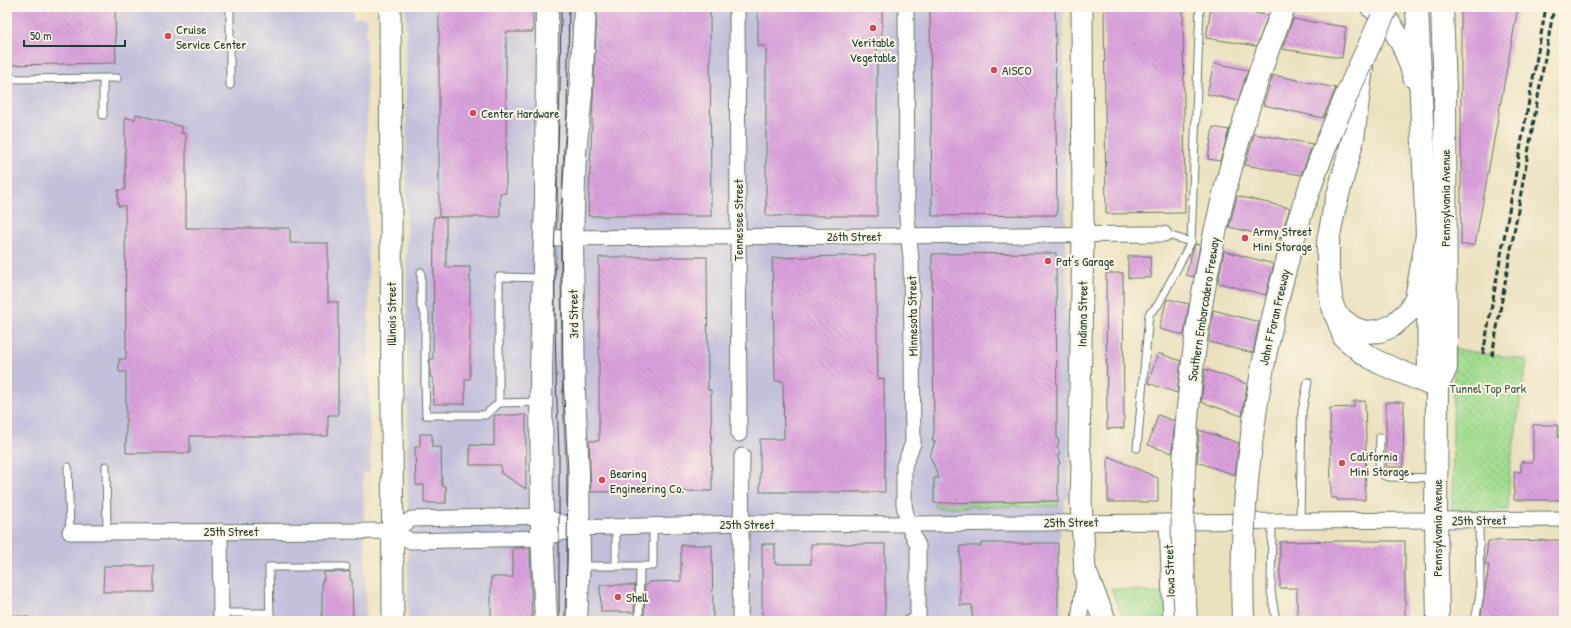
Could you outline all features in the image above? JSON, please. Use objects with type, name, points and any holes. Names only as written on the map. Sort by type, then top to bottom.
[{"type":"main road","points":[[546,621],[541,516],[541,342],[545,238],[547,7]]},
{"type":"main road","name":"3rd Street","points":[[576,621],[579,528],[573,366],[572,238],[575,153],[581,94],[585,7]]},
{"type":"main road","name":"Southern Embarcadero Freeway","points":[[1186,621],[1182,530],[1187,413],[1203,294],[1214,234],[1228,177],[1245,119],[1284,7]]},
{"type":"main road","points":[[1372,7],[1378,11],[1399,37],[1410,61],[1422,106]]},
{"type":"main road","name":"John F Foran Freeway","points":[[1243,621],[1243,526],[1247,476],[1254,420],[1273,317],[1306,196],[1327,142],[1387,7]]},
{"type":"main road","name":"Pennsylvania Avenue","points":[[1417,7],[1422,106],[1429,368],[1437,387],[1436,521],[1438,621]]},
{"type":"main road","name":"Pennsylvania Avenue","points":[[1437,387],[1446,368],[1442,7]]},
{"type":"main road","points":[[1443,32],[1446,7]]},
{"type":"main road","points":[[1363,60],[1353,139],[1334,210],[1328,241],[1328,273],[1334,309],[1344,337],[1363,353],[1380,363],[1437,387]]},
{"type":"main road","points":[[1334,309],[1353,328],[1366,332],[1380,331],[1392,326],[1409,311],[1416,299],[1426,235]]},
{"type":"main road","points":[[1085,571],[1105,621]]},
{"type":"street","name":"Illinois Street","points":[[390,7],[393,621]]},
{"type":"street","name":"Tennessee Street","points":[[737,7],[739,434]]},
{"type":"street","name":"Minnesota Street","points":[[906,7],[908,218],[911,259],[913,443],[904,466],[904,504],[908,524],[918,546],[914,619]]},
{"type":"street","name":"Indiana Street","points":[[1079,621],[1085,571],[1082,522],[1082,463],[1080,448],[1083,235],[1082,7]]},
{"type":"street","name":"26th Street","points":[[545,238],[1164,234]]},
{"type":"street","points":[[740,621],[742,456]]},
{"type":"street","name":"25th Street","points":[[392,531],[412,519],[541,516],[579,528]]},
{"type":"street","name":"25th Street","points":[[70,532],[392,531],[411,541],[542,538],[579,528],[741,524],[1479,521],[1564,519]]},
{"type":"street","name":"Iowa Street","points":[[1168,522],[1171,621]]},
{"type":"street","points":[[220,531],[221,617]]},
{"type":"lane","points":[[230,7],[230,84]]},
{"type":"lane","points":[[1137,448],[1149,314],[1158,305],[1191,242],[1200,7]]},
{"type":"lane","points":[[7,79],[117,78]]},
{"type":"lane","points":[[103,79],[103,115]]},
{"type":"lane","points":[[1164,234],[1191,242]]},
{"type":"lane","points":[[421,272],[421,306],[426,314],[426,415],[485,415],[499,402],[541,402]]},
{"type":"lane","points":[[499,402],[499,277],[544,278]]},
{"type":"lane","points":[[1300,521],[1302,411],[1308,382]]},
{"type":"lane","points":[[1380,437],[1379,472],[1385,476],[1391,477],[1437,478]]},
{"type":"lane","points":[[68,466],[70,532]]},
{"type":"lane","points":[[106,466],[107,532]]},
{"type":"lane","points":[[1272,521],[1271,591],[1276,621]]},
{"type":"lane","points":[[1476,621],[1480,594],[1479,521]]},
{"type":"lane","points":[[578,566],[653,566],[653,526]]},
{"type":"lane","points":[[616,527],[616,566]]},
{"type":"lane","points":[[639,621],[640,566]]},
{"type":"lane","points":[[270,621],[269,567],[346,567]]},
{"type":"lane","points":[[221,617],[270,613]]},
{"type":"lane","points":[[7,620],[27,621]]},
{"type":"shaded area","points":[[7,7],[354,7],[354,18],[366,18],[370,472],[363,473],[366,621],[7,621]]},
{"type":"shaded area","points":[[406,7],[1063,7],[1069,496],[1065,500],[1059,543],[1061,621],[408,621]]},
{"type":"green space","name":"Tunnel Top Park","points":[[1454,349],[1527,360],[1510,468],[1508,510],[1452,511]]},
{"type":"green space","points":[[1058,501],[1058,506],[934,507],[934,503]]},
{"type":"green space","points":[[1111,588],[1169,593],[1171,621],[1124,621]]},
{"type":"building","points":[[7,7],[115,7],[116,63],[7,65]]},
{"type":"building","name":"Center Hardware","points":[[439,7],[533,7],[533,32],[506,32],[506,193],[500,193],[500,217],[440,217],[446,218],[446,267],[470,267],[470,379],[465,379],[465,404],[434,404],[433,377],[430,377],[430,359],[433,359],[434,217],[439,217]]},
{"type":"building","points":[[597,7],[710,7],[711,216],[588,216]]},
{"type":"building","points":[[758,7],[882,7],[882,45],[877,45],[877,216],[766,216],[766,46],[758,46]]},
{"type":"building","points":[[930,7],[1055,7],[1057,215],[932,216]]},
{"type":"building","points":[[1104,7],[1183,7],[1185,213],[1106,214]]},
{"type":"building","points":[[1211,7],[1268,15],[1257,46],[1206,38]]},
{"type":"building","points":[[1461,7],[1518,7],[1475,245],[1461,245]]},
{"type":"building","points":[[1293,19],[1346,27],[1342,58],[1282,49]]},
{"type":"building","points":[[1214,63],[1248,70],[1238,101],[1207,94]]},
{"type":"building","points":[[1273,75],[1336,88],[1323,118],[1263,105]]},
{"type":"building","points":[[136,114],[183,127],[181,133],[186,134],[186,228],[290,228],[290,243],[328,243],[328,302],[338,302],[338,415],[328,415],[328,436],[190,436],[190,453],[126,453],[126,372],[119,372],[119,359],[126,359],[125,206],[118,206],[118,190],[125,190],[125,117],[135,120]]},
{"type":"building","points":[[1213,127],[1229,130],[1220,161],[1208,159]]},
{"type":"building","points":[[1254,134],[1313,144],[1301,175],[1245,165]]},
{"type":"building","points":[[1237,196],[1290,208],[1280,239],[1229,227]]},
{"type":"building","points":[[1195,244],[1200,245],[1194,277],[1186,275]]},
{"type":"building","points":[[1224,251],[1274,264],[1266,295],[1218,283]]},
{"type":"building","points":[[1056,253],[1057,437],[1059,442],[1057,447],[1060,454],[1057,456],[1060,463],[1058,466],[1058,501],[934,503],[934,478],[939,478],[930,456],[935,441],[932,441],[934,432],[932,254]]},
{"type":"building","points":[[875,255],[878,379],[884,378],[885,492],[760,492],[760,439],[784,439],[783,381],[775,381],[772,258]]},
{"type":"building","points":[[1128,256],[1150,256],[1151,278],[1128,278]]},
{"type":"building","points":[[599,257],[707,257],[708,390],[711,390],[712,491],[591,492],[589,441],[599,441]]},
{"type":"building","points":[[1106,273],[1123,273],[1124,428],[1107,429]]},
{"type":"building","points":[[1167,299],[1189,304],[1184,335],[1159,329]]},
{"type":"building","points":[[1213,310],[1259,322],[1253,353],[1209,342]]},
{"type":"building","points":[[1158,353],[1181,361],[1177,393],[1148,383]]},
{"type":"building","points":[[1205,369],[1247,384],[1242,416],[1201,402]]},
{"type":"building","points":[[1354,401],[1365,401],[1365,500],[1337,500],[1337,498],[1331,498],[1330,408],[1354,407]]},
{"type":"building","points":[[1386,402],[1404,402],[1403,467],[1386,467]]},
{"type":"building","points":[[494,415],[526,415],[526,489],[501,473],[501,465],[470,465],[470,445],[494,446]]},
{"type":"building","points":[[1158,415],[1175,421],[1172,453],[1148,445]]},
{"type":"building","points":[[1533,425],[1558,425],[1558,437],[1564,437],[1564,500],[1514,500],[1514,472],[1521,472],[1521,462],[1533,462]]},
{"type":"building","points":[[1199,430],[1239,443],[1235,475],[1197,462]]},
{"type":"building","points":[[420,434],[432,434],[432,447],[441,447],[442,486],[446,486],[446,503],[424,503],[424,485],[416,485],[415,447],[420,447]]},
{"type":"building","points":[[1108,456],[1158,478],[1158,502],[1108,502]]},
{"type":"building","points":[[1564,540],[1564,621],[1480,621],[1489,565],[1485,565],[1488,541]]},
{"type":"building","points":[[1405,541],[1405,621],[1297,621],[1297,588],[1280,588],[1280,542]]},
{"type":"building","points":[[981,543],[1058,543],[1058,621],[972,621],[972,605],[960,605],[960,546],[981,546]]},
{"type":"building","points":[[762,544],[775,544],[775,564],[811,564],[811,544],[885,544],[885,619],[855,619],[855,621],[762,621]]},
{"type":"building","points":[[681,545],[712,545],[713,621],[644,621],[645,585],[648,585],[648,582],[681,581]]},
{"type":"building","points":[[513,548],[530,548],[532,621],[491,621],[491,577],[513,577]]},
{"type":"building","points":[[104,566],[154,566],[154,592],[103,592]]},
{"type":"building","points":[[350,571],[350,580],[352,580],[353,621],[322,621],[322,580],[324,580],[324,572]]},
{"type":"building","points":[[600,585],[635,585],[634,612],[601,612]]},
{"type":"tram line","points":[[559,621],[559,453],[554,257],[560,90],[561,7]]},
{"type":"tram line","points":[[566,621],[568,473],[563,377],[561,221],[567,112],[569,7]]},
{"type":"railway","points":[[1483,354],[1546,7]]},
{"type":"railway","points":[[1492,356],[1554,7]]},
{"type":"place","name":"Veritable Vegetable","points":[[873,28]]},
{"type":"place","name":"Cruise Service Center","points":[[168,36]]},
{"type":"place","name":"AISCO","points":[[994,70]]},
{"type":"place","name":"Center Hardware","points":[[473,113]]},
{"type":"place","name":"Army Street Mini Storage","points":[[1245,238]]},
{"type":"place","name":"Pat's Garage","points":[[1048,261]]},
{"type":"place","name":"California Mini Storage","points":[[1342,463]]},
{"type":"place","name":"Bearing Engineering Co.","points":[[602,480]]},
{"type":"place","name":"Shell","points":[[618,597]]}]
